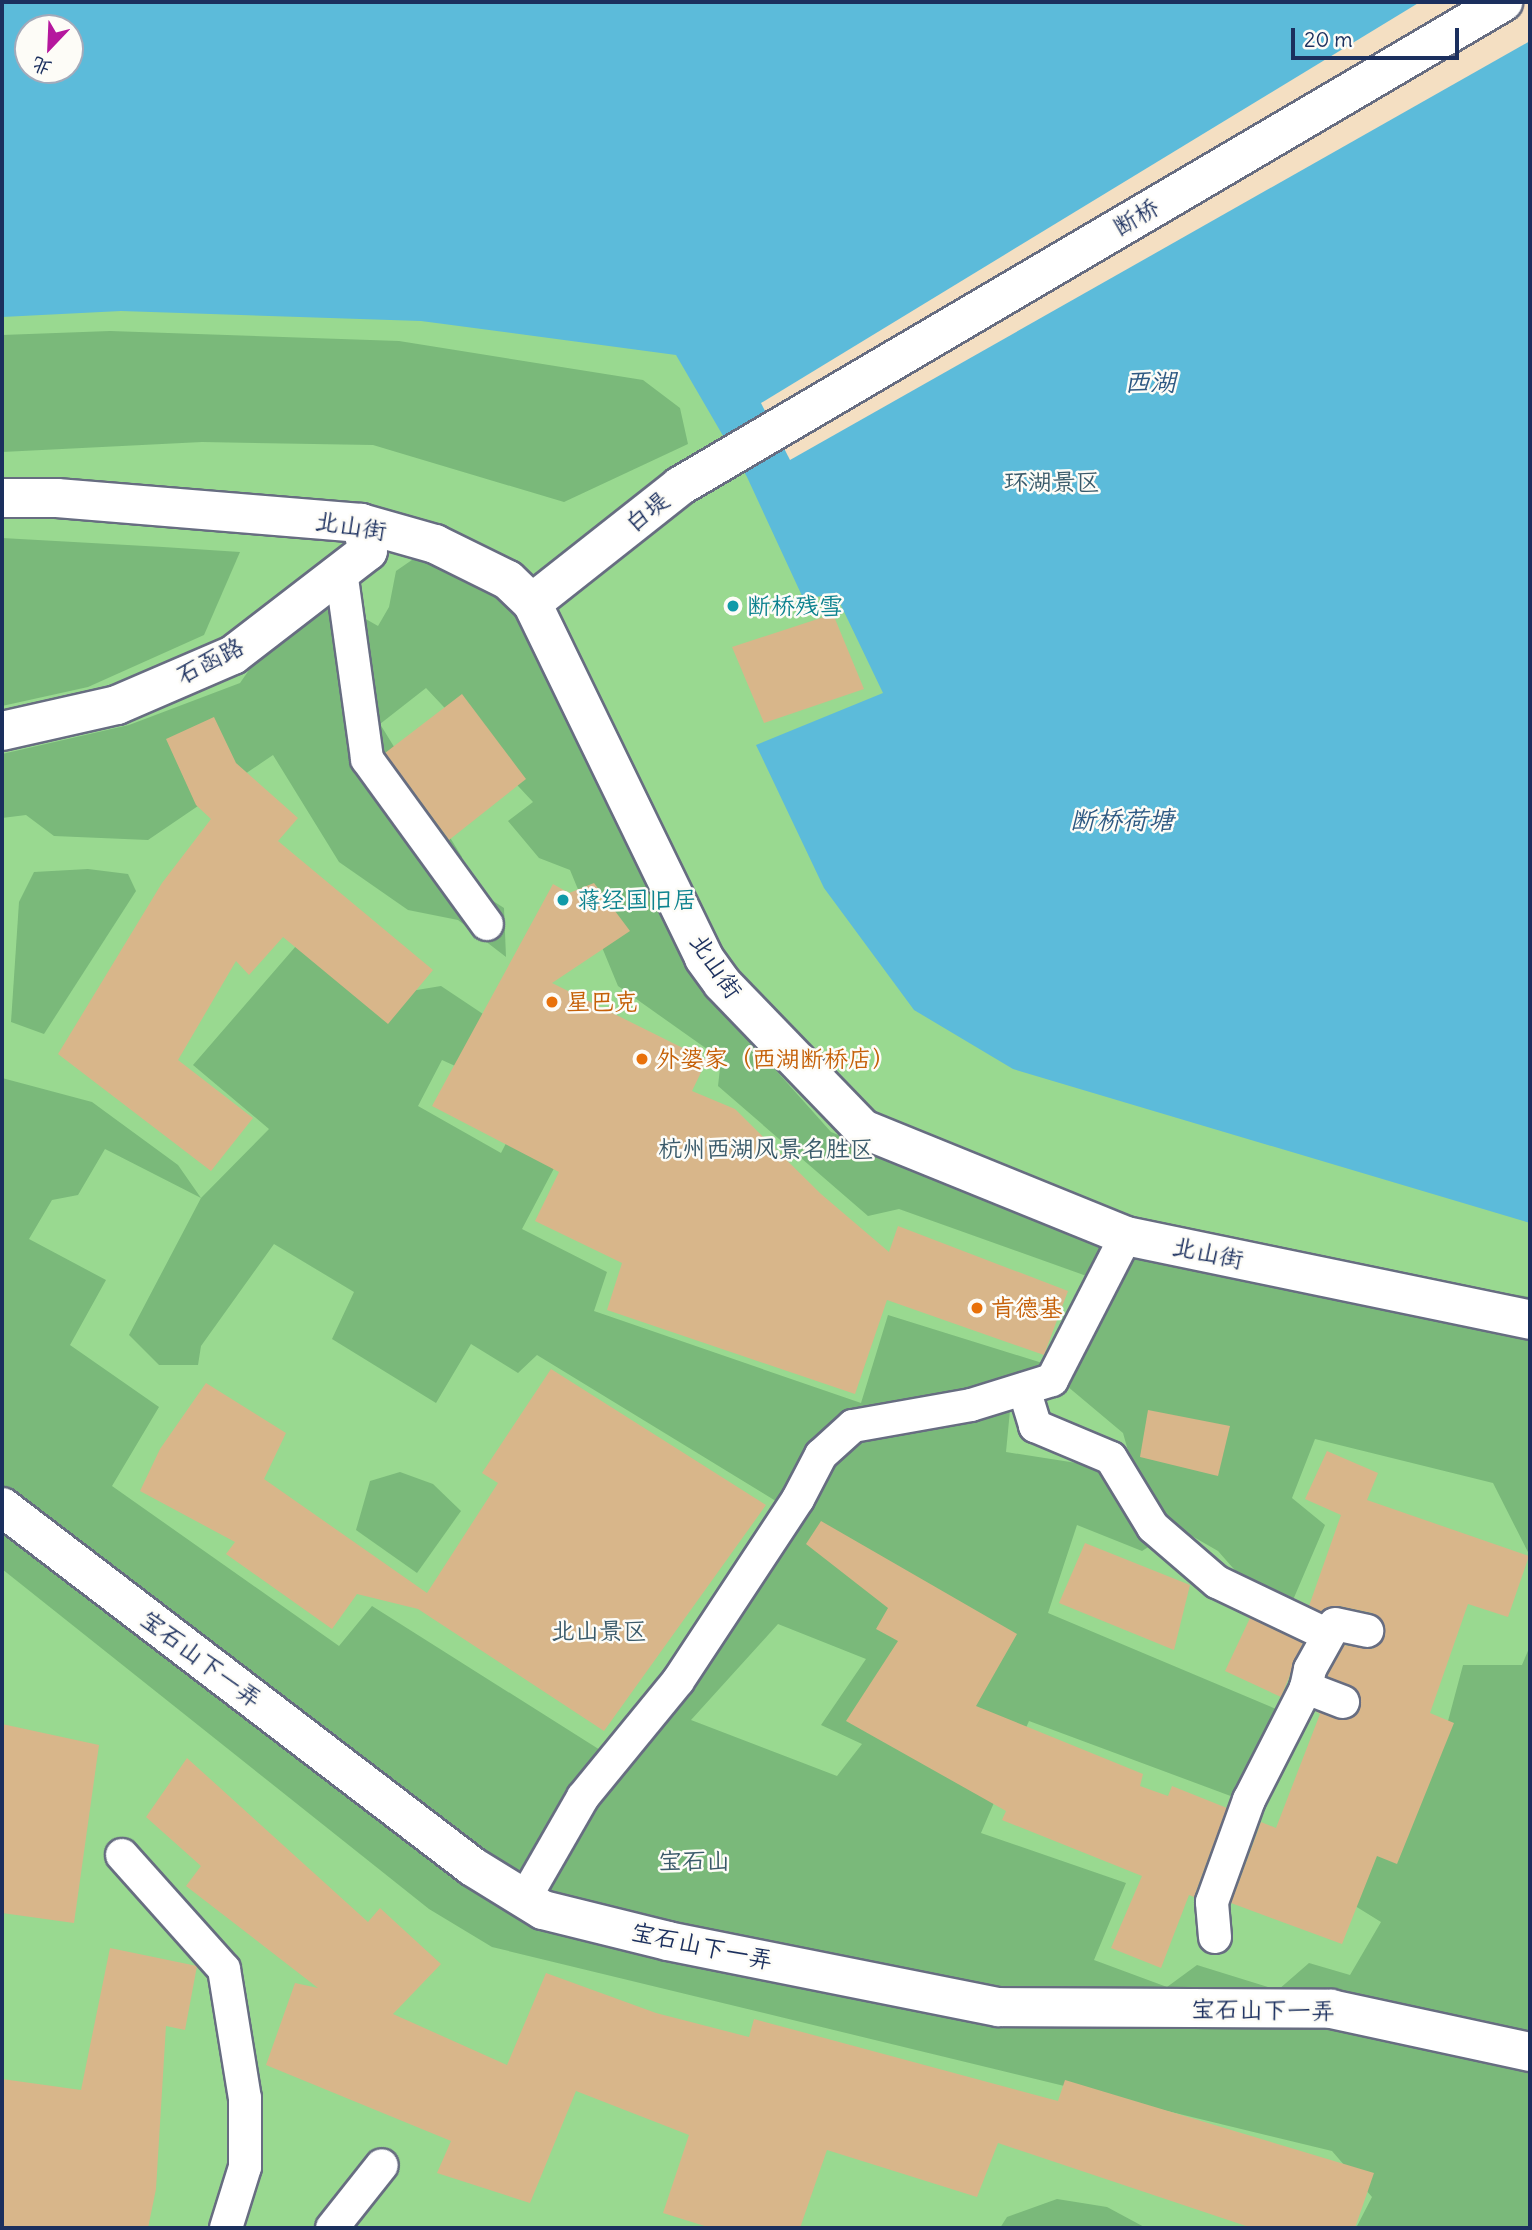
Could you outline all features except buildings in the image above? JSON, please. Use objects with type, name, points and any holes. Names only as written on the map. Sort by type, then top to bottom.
[{"type":"street","name":"断桥","points":[[769,432],[1503,2]]},
{"type":"street","name":"白堤","points":[[532,603],[680,486],[769,432]]},
{"type":"street","name":"北山街","points":[[2,498],[57,498],[361,523],[435,544],[508,580],[532,603],[704,958],[722,983],[863,1129],[1125,1236],[1530,1320]]},
{"type":"street","name":"石函路","points":[[2,731],[117,705],[233,655],[368,551],[361,523]]},
{"type":"street","name":"宝石山下一弄","points":[[2,1507],[473,1867],[543,1910],[668,1941],[998,2007],[1331,2008],[1530,2052]]},
{"type":"lane","points":[[341,571],[367,759],[487,924]]},
{"type":"lane","points":[[525,1898],[583,1797],[678,1681],[798,1499],[821,1455],[853,1426],[971,1405],[1052,1380],[1125,1236]]},
{"type":"lane","points":[[1024,1389],[1035,1426],[1111,1458],[1153,1527],[1217,1582],[1326,1634]]},
{"type":"lane","points":[[1215,1937],[1212,1902],[1249,1800],[1306,1688],[1326,1634],[1335,1624],[1367,1630]]},
{"type":"lane","points":[[1306,1688],[1343,1702]]},
{"type":"lane","points":[[121,1854],[224,1969],[246,2098],[245,2167],[226,2228]]},
{"type":"lane","points":[[332,2228],[382,2165]]},
{"type":"green space","name":"杭州西湖风景名胜区","points":[[2,2],[1530,2],[1530,2228],[2,2228]]},
{"type":"green space","points":[[110,331],[399,341],[643,380],[680,408],[688,444],[564,502],[373,445],[202,442],[2,452],[2,335]]},
{"type":"green space","points":[[2,538],[240,552],[204,635],[88,687],[2,706]]},
{"type":"green space","name":"宝石山","points":[[435,544],[532,580],[687,971],[831,1132],[1049,1221],[1530,1297],[1530,1556],[1493,1483],[1315,1439],[1292,1498],[1325,1525],[1293,1600],[1255,1593],[1218,1551],[1178,1528],[1142,1551],[1077,1525],[1048,1613],[1276,1709],[1236,1798],[1029,1721],[981,1833],[1126,1883],[1094,1960],[1167,1987],[1197,1965],[1278,1990],[1309,1963],[1350,1975],[1381,1922],[1305,1875],[1436,1766],[1463,1665],[1522,1665],[1530,1646],[1530,2228],[1356,2228],[1372,2197],[1332,2151],[492,1947],[429,1909],[2,1569],[2,1078],[92,1102],[178,1165],[201,1198],[269,1129],[193,1065],[322,916],[411,991],[441,986],[501,1026],[475,1075],[442,1060],[418,1106],[501,1153],[545,1067],[580,1119],[522,1229],[607,1272],[594,1311],[861,1403],[888,1315],[1071,1372],[1095,1279],[899,1209],[868,1216],[718,1086],[721,1059],[618,986],[570,870],[539,858],[508,821],[533,802],[426,688],[380,724],[462,857],[456,877],[504,908],[506,957],[458,920],[408,910],[339,862],[273,755],[148,840],[54,836],[26,815],[2,818],[2,754],[129,725],[240,683],[274,634],[310,607],[336,602],[378,626],[389,607],[396,571]],"holes":[[[105,1149],[201,1198],[129,1335],[159,1365],[198,1365],[201,1346],[274,1244],[354,1292],[332,1339],[436,1403],[471,1344],[518,1373],[537,1355],[779,1503],[649,1705],[608,1755],[372,1606],[339,1646],[112,1486],[159,1407],[70,1345],[106,1280],[29,1239],[52,1200],[78,1195]],[[1067,1386],[1123,1433],[1134,1472],[1006,1452],[1011,1400]],[[778,1624],[866,1659],[821,1725],[862,1744],[837,1776],[691,1720]]]},
{"type":"green space","points":[[88,869],[128,874],[136,891],[44,1034],[11,1022],[19,902],[34,872]]},
{"type":"green space","points":[[400,1472],[433,1484],[461,1511],[417,1573],[356,1530],[370,1481]]},
{"type":"green space","points":[[1057,2199],[1107,2207],[1146,2228],[1000,2228],[1007,2217]]},
{"type":"water","name":"西湖","points":[[2,2],[1530,2],[1530,1223],[1013,1069],[914,1010],[824,888],[756,745],[883,693],[836,595],[803,598],[747,477],[676,355],[421,321],[121,311],[2,317]]},
{"type":"pier","points":[[1420,2],[1530,2],[1530,41],[790,460],[761,403]]},
{"type":"place","name":"断桥残雪","points":[[733,606]]},
{"type":"place","name":"蒋经国旧居","points":[[563,900]]},
{"type":"place","name":"星巴克","points":[[552,1002]]},
{"type":"place","name":"外婆家（西湖断桥店）","points":[[642,1059]]},
{"type":"place","name":"肯德基","points":[[977,1308]]},
{"type":"park label","name":"环湖景区","points":[[1052,482]]},
{"type":"park label","name":"北山景区","points":[[599,1631]]},
{"type":"water label","name":"断桥荷塘","points":[[1122,820]]}]
